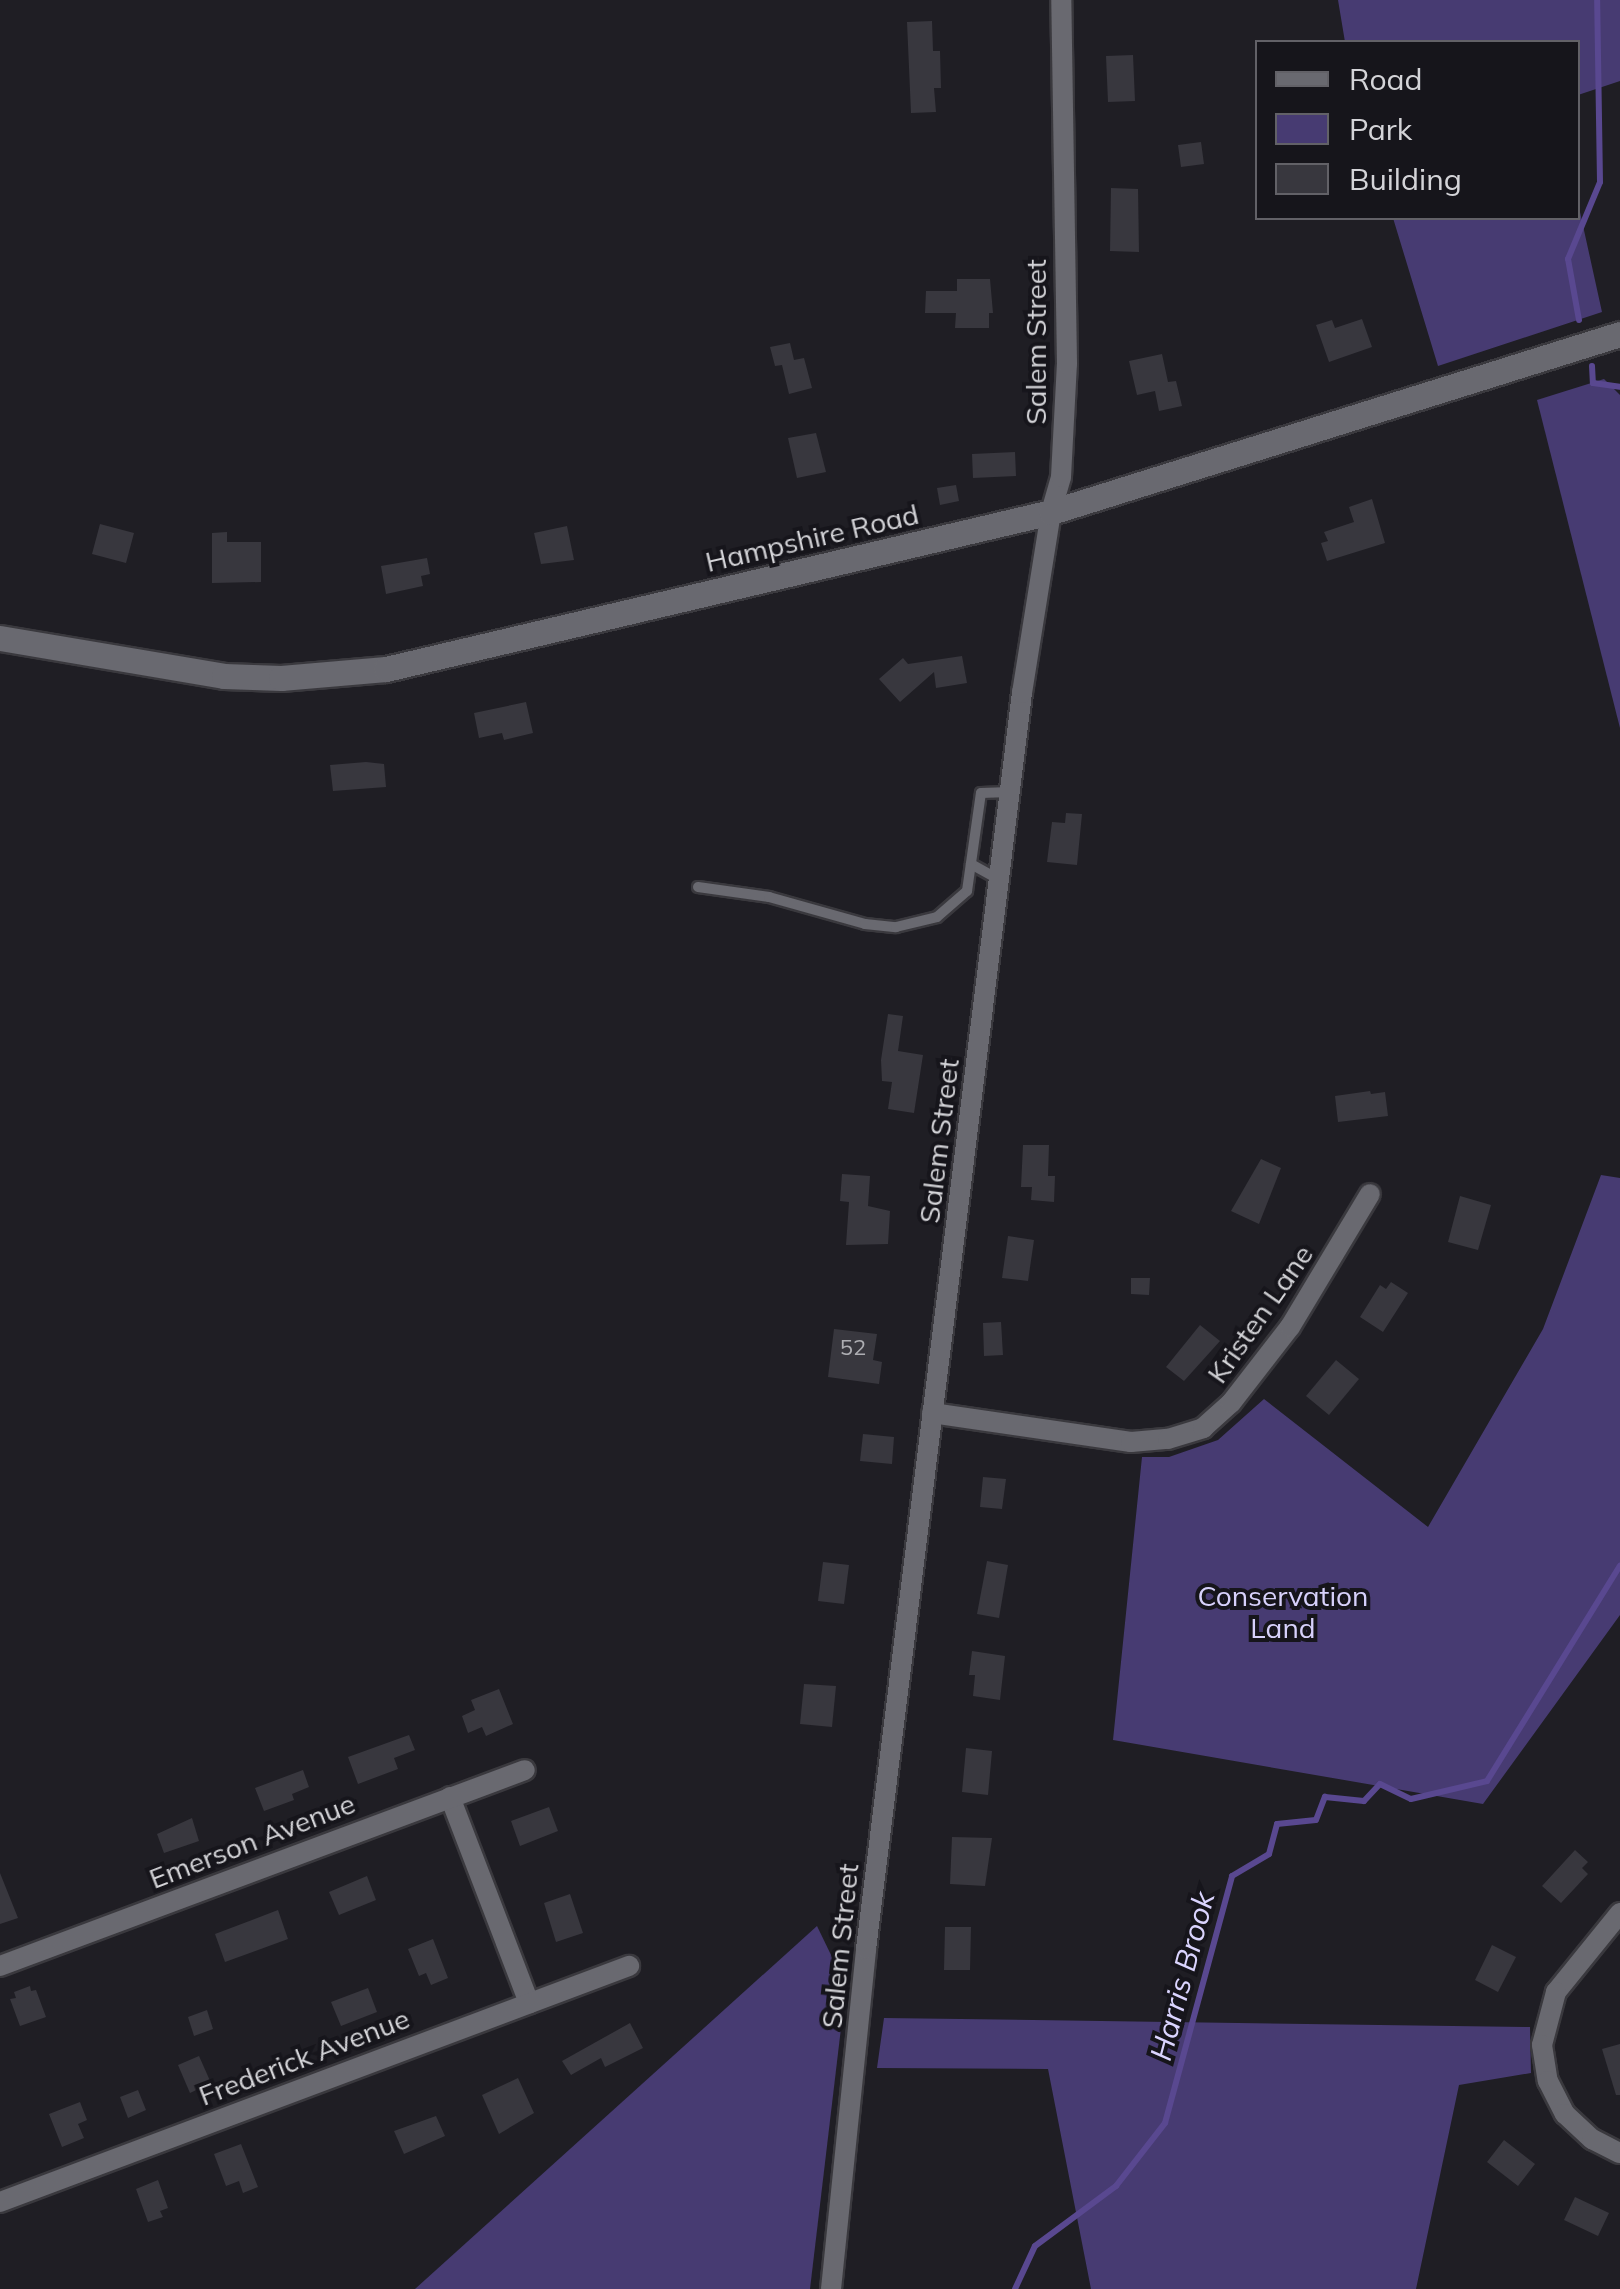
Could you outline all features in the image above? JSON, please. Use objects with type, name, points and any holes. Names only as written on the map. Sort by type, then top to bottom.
[{"type":"street","name":"Salem Street","points":[[831,2289],[866,1949],[932,1414],[1011,792],[1051,512],[1061,477],[1067,364],[1062,0]]},
{"type":"street","name":"Hampshire Road","points":[[0,638],[224,676],[334,676],[404,665],[1051,512],[1620,334]]},
{"type":"street","name":"Kristen Lane","points":[[932,1414],[1132,1442],[1168,1439],[1203,1428],[1231,1404],[1290,1327],[1370,1194]]},
{"type":"street","name":"Emerson Avenue","points":[[0,1966],[525,1770]]},
{"type":"street","points":[[450,1797],[529,2003]]},
{"type":"street","points":[[1620,1913],[1556,1992],[1542,2045],[1548,2081],[1566,2114],[1592,2139],[1620,2152]]},
{"type":"street","name":"Frederick Avenue","points":[[0,2202],[629,1966]]},
{"type":"lane","points":[[698,887],[769,897],[865,924],[896,928],[937,917],[967,891],[981,793],[1011,792]]},
{"type":"lane","points":[[971,864],[1000,880]]},
{"type":"green space","points":[[1338,0],[1620,0],[1620,81],[1580,94],[1580,40],[1345,40]]},
{"type":"green space","points":[[1580,212],[1602,312],[1438,366],[1394,220],[1580,220]]},
{"type":"green space","points":[[1604,379],[1620,395],[1620,728],[1537,400]]},
{"type":"green space","name":"Conservation Land","points":[[1601,1175],[1620,1178],[1620,1615],[1483,1804],[1113,1740],[1142,1457],[1169,1457],[1218,1440],[1264,1399],[1428,1527],[1543,1329]]},
{"type":"green space","points":[[817,1926],[846,1986],[810,2289],[415,2289]]},
{"type":"green space","points":[[884,2018],[1530,2027],[1531,2073],[1459,2085],[1416,2289],[1091,2289],[1048,2069],[877,2068]]},
{"type":"building","points":[[932,21],[933,51],[940,51],[941,88],[934,88],[936,112],[911,113],[907,22]]},
{"type":"building","points":[[1133,55],[1135,101],[1108,102],[1106,56]]},
{"type":"building","points":[[1201,142],[1204,164],[1181,167],[1178,145]]},
{"type":"building","points":[[1111,188],[1138,189],[1139,252],[1110,251]]},
{"type":"building","points":[[957,279],[990,279],[993,313],[989,313],[989,328],[955,328],[956,313],[925,313],[926,291],[957,291]]},
{"type":"building","points":[[1362,319],[1372,347],[1329,362],[1316,325],[1332,320],[1335,328]]},
{"type":"building","points":[[790,343],[794,360],[804,358],[812,388],[789,394],[782,365],[775,366],[770,347]]},
{"type":"building","points":[[1162,354],[1168,382],[1176,381],[1182,406],[1159,411],[1155,391],[1137,395],[1129,361]]},
{"type":"building","points":[[816,433],[826,472],[797,478],[788,438]]},
{"type":"building","points":[[1015,452],[1016,476],[973,478],[972,454]]},
{"type":"building","points":[[956,485],[959,501],[940,505],[937,488]]},
{"type":"building","points":[[1372,499],[1385,543],[1327,561],[1321,543],[1328,541],[1324,532],[1354,522],[1349,507]]},
{"type":"building","points":[[100,524],[134,533],[126,563],[92,554]]},
{"type":"building","points":[[567,526],[574,560],[541,564],[534,533]]},
{"type":"building","points":[[227,532],[227,542],[261,542],[261,582],[212,583],[212,533]]},
{"type":"building","points":[[427,558],[430,574],[421,576],[423,586],[386,594],[381,566]]},
{"type":"building","points":[[962,656],[967,683],[936,688],[934,672],[900,702],[879,679],[903,658],[908,664]]},
{"type":"building","points":[[526,702],[533,733],[504,740],[502,733],[479,738],[474,713]]},
{"type":"building","points":[[384,764],[386,787],[333,791],[330,765]]},
{"type":"building","points":[[1066,813],[1082,814],[1077,865],[1047,862],[1052,822],[1065,823]]},
{"type":"building","points":[[888,1014],[903,1016],[898,1051],[923,1055],[914,1113],[888,1109],[892,1082],[882,1081],[881,1060]]},
{"type":"building","points":[[1385,1092],[1388,1116],[1338,1122],[1335,1096]]},
{"type":"building","points":[[1023,1145],[1049,1145],[1048,1176],[1055,1176],[1054,1202],[1031,1200],[1032,1187],[1021,1187]]},
{"type":"building","points":[[1261,1159],[1281,1168],[1259,1224],[1231,1211]]},
{"type":"building","points":[[842,1174],[870,1176],[868,1206],[890,1211],[888,1244],[846,1245],[849,1202],[840,1201]]},
{"type":"building","points":[[1460,1196],[1491,1205],[1478,1250],[1448,1242]]},
{"type":"building","points":[[1008,1236],[1034,1240],[1028,1281],[1002,1278]]},
{"type":"building","points":[[1131,1278],[1150,1278],[1149,1295],[1131,1294]]},
{"type":"building","points":[[1391,1282],[1408,1293],[1383,1332],[1360,1317],[1380,1285],[1386,1289]]},
{"type":"building","points":[[1001,1322],[1003,1355],[984,1356],[983,1323]]},
{"type":"building","points":[[1200,1325],[1220,1341],[1184,1381],[1166,1367]]},
{"type":"building","points":[[834,1329],[877,1334],[873,1360],[882,1362],[879,1384],[828,1377]]},
{"type":"building","points":[[1336,1360],[1359,1379],[1329,1415],[1306,1396]]},
{"type":"building","points":[[863,1434],[894,1437],[892,1464],[860,1461]]},
{"type":"building","points":[[983,1477],[1006,1479],[1002,1509],[980,1507]]},
{"type":"building","points":[[987,1561],[1008,1565],[999,1618],[977,1614]]},
{"type":"building","points":[[823,1562],[849,1565],[844,1604],[818,1601]]},
{"type":"building","points":[[972,1651],[1005,1656],[1000,1700],[973,1696],[975,1675],[969,1675]]},
{"type":"building","points":[[804,1684],[836,1686],[832,1727],[800,1724]]},
{"type":"building","points":[[499,1689],[513,1724],[486,1736],[482,1727],[468,1733],[462,1716],[475,1710],[471,1700]]},
{"type":"building","points":[[409,1735],[415,1750],[394,1758],[398,1769],[358,1784],[348,1757]]},
{"type":"building","points":[[966,1748],[992,1751],[988,1795],[962,1792]]},
{"type":"building","points":[[303,1770],[309,1787],[292,1794],[294,1800],[264,1811],[255,1788]]},
{"type":"building","points":[[549,1807],[558,1831],[520,1846],[511,1821]]},
{"type":"building","points":[[192,1818],[199,1841],[164,1853],[157,1834]]},
{"type":"building","points":[[952,1837],[992,1838],[985,1886],[950,1884]]},
{"type":"building","points":[[1575,1850],[1588,1862],[1582,1868],[1588,1874],[1561,1903],[1542,1886]]},
{"type":"building","points":[[0,1873],[18,1918],[0,1924]]},
{"type":"building","points":[[367,1876],[376,1900],[339,1915],[329,1892]]},
{"type":"building","points":[[570,1894],[583,1933],[556,1942],[544,1903]]},
{"type":"building","points":[[278,1910],[288,1939],[225,1962],[215,1934]]},
{"type":"building","points":[[945,1927],[971,1927],[970,1970],[944,1970]]},
{"type":"building","points":[[433,1939],[448,1978],[431,1985],[426,1973],[419,1976],[408,1949]]},
{"type":"building","points":[[1492,1945],[1516,1957],[1498,1992],[1475,1980]]},
{"type":"building","points":[[30,1986],[31,1991],[36,1990],[46,2017],[20,2026],[10,1999],[16,1998],[14,1992]]},
{"type":"building","points":[[368,1988],[377,2012],[341,2026],[331,2002]]},
{"type":"building","points":[[207,2010],[213,2029],[194,2036],[188,2017]]},
{"type":"building","points":[[630,2023],[643,2048],[605,2067],[601,2058],[571,2075],[562,2061]]},
{"type":"building","points":[[1620,2044],[1620,2095],[1616,2095],[1602,2049]]},
{"type":"building","points":[[199,2056],[211,2083],[190,2093],[178,2065]]},
{"type":"building","points":[[518,2078],[534,2113],[499,2134],[482,2095]]},
{"type":"building","points":[[138,2090],[146,2110],[128,2118],[120,2097]]},
{"type":"building","points":[[80,2102],[87,2120],[78,2124],[84,2138],[62,2147],[49,2114]]},
{"type":"building","points":[[436,2116],[445,2136],[404,2154],[394,2131]]},
{"type":"building","points":[[1504,2140],[1535,2164],[1518,2186],[1487,2162]]},
{"type":"building","points":[[241,2144],[258,2187],[243,2193],[239,2181],[226,2186],[214,2154]]},
{"type":"building","points":[[158,2180],[168,2208],[160,2211],[163,2217],[148,2222],[136,2189]]},
{"type":"building","points":[[1575,2197],[1609,2213],[1598,2236],[1564,2220]]},
{"type":"waterway","points":[[1579,320],[1568,259],[1600,182],[1597,0]]},
{"type":"waterway","points":[[1592,366],[1593,383],[1620,387]]},
{"type":"waterway","name":"Harris Brook","points":[[1015,2289],[1035,2246],[1116,2186],[1165,2123],[1232,1876],[1269,1854],[1277,1824],[1316,1820],[1325,1797],[1364,1801],[1380,1784],[1411,1799],[1487,1781],[1620,1566]]}]
